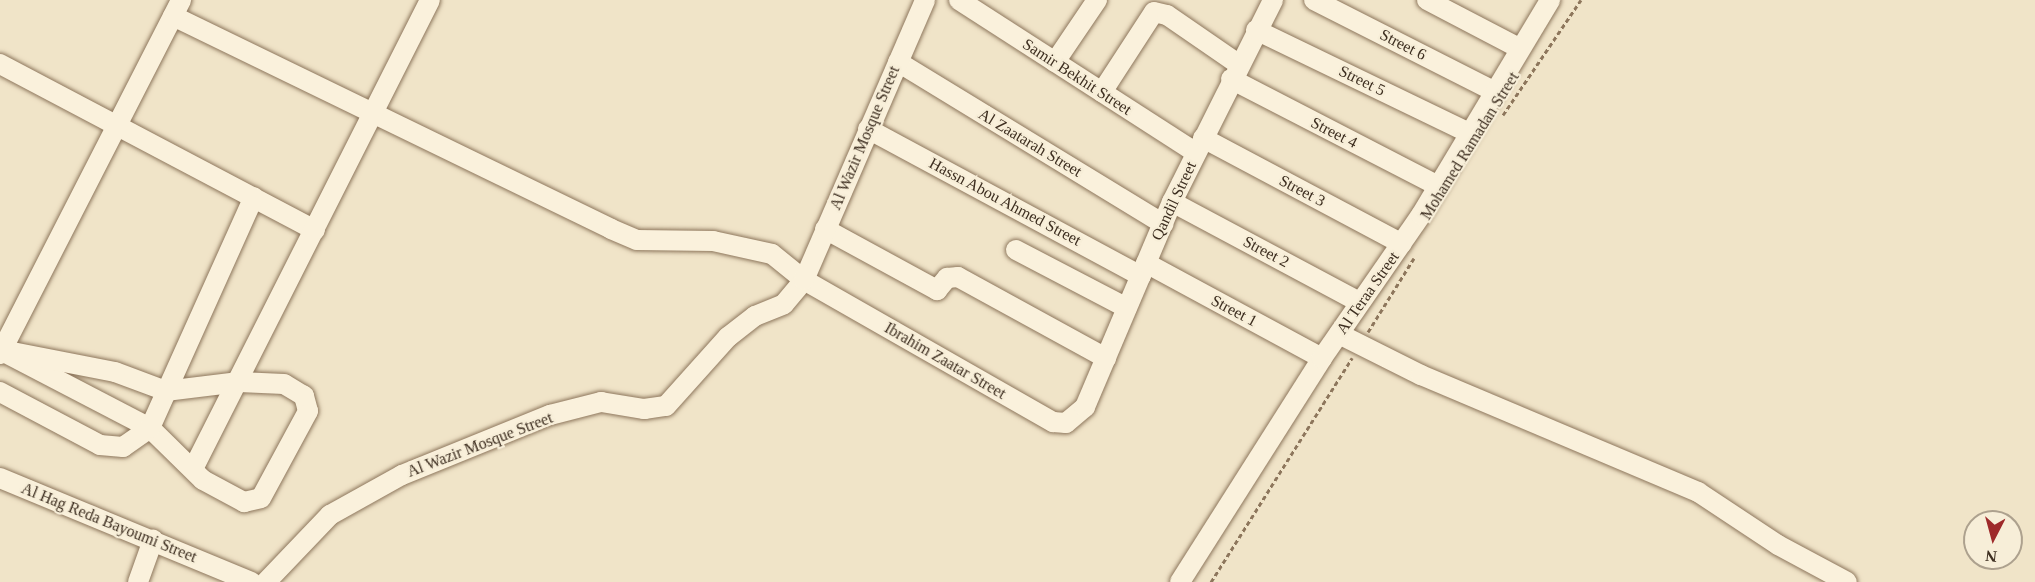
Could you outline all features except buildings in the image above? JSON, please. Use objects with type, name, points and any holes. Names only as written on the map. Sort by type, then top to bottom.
[{"type":"street","points":[[194,469],[430,0]]},
{"type":"street","name":"Al Wazir Mosque Street","points":[[266,582],[330,515],[402,475],[550,415],[601,402],[644,409],[666,406],[728,337],[755,315],[784,304],[804,280],[925,0]]},
{"type":"street","name":"Samir Bekhit Street","points":[[959,0],[1102,92],[1199,146]]},
{"type":"street","points":[[1055,62],[1097,0]]},
{"type":"street","name":"Qandil Street","points":[[1085,408],[1172,202],[1234,71],[1274,0]]},
{"type":"street","name":"Street 6","points":[[1314,0],[1493,91]]},
{"type":"street","points":[[1427,0],[1519,48]]},
{"type":"street","name":"Al Teraa Street","points":[[1180,582],[1359,302],[1409,249],[1438,186],[1467,132],[1550,0]]},
{"type":"street","points":[[1,351],[177,8]]},
{"type":"street","name":"Ibrahim Zaatar Street","points":[[177,8],[374,112],[637,240],[713,241],[758,249],[804,280],[1053,422],[1066,423],[1085,408]]},
{"type":"street","name":"Street 4","points":[[1102,92],[1154,12],[1167,15],[1234,71],[1438,186]]},
{"type":"street","name":"Street 5","points":[[1256,30],[1467,132]]},
{"type":"street","name":"Al Zaatarah Street","points":[[898,62],[1163,224]]},
{"type":"street","points":[[0,64],[315,230]]},
{"type":"street","name":"Hassn Abou Ahmed Street","points":[[868,129],[1143,269]]},
{"type":"street","name":"Street 3","points":[[1199,146],[1409,249]]},
{"type":"street","points":[[0,392],[112,448],[123,447],[150,428],[254,197]]},
{"type":"street","name":"Street 2","points":[[1172,202],[1359,302]]},
{"type":"street","points":[[825,229],[936,290],[947,278],[958,277],[1106,358]]},
{"type":"street","points":[[1016,250],[1127,308]]},
{"type":"street","name":"Street 1","points":[[1143,269],[1322,358]]},
{"type":"street","points":[[1339,334],[1698,492],[1778,545],[1847,582]]},
{"type":"street","points":[[1,351],[115,372],[166,391],[239,382],[284,384],[304,396],[308,411],[261,498],[244,502],[194,469],[150,428],[1,351]]},
{"type":"street","name":"Al Hag Reda Bayoumi Street","points":[[0,478],[251,582]]},
{"type":"street","points":[[138,582],[153,540]]},
{"type":"path","name":"Mohamed Ramadan Street","points":[[1498,122],[1581,0]]},
{"type":"path","name":"Mohamed Ramadan Street","points":[[1211,582],[1360,345],[1409,249]]}]
